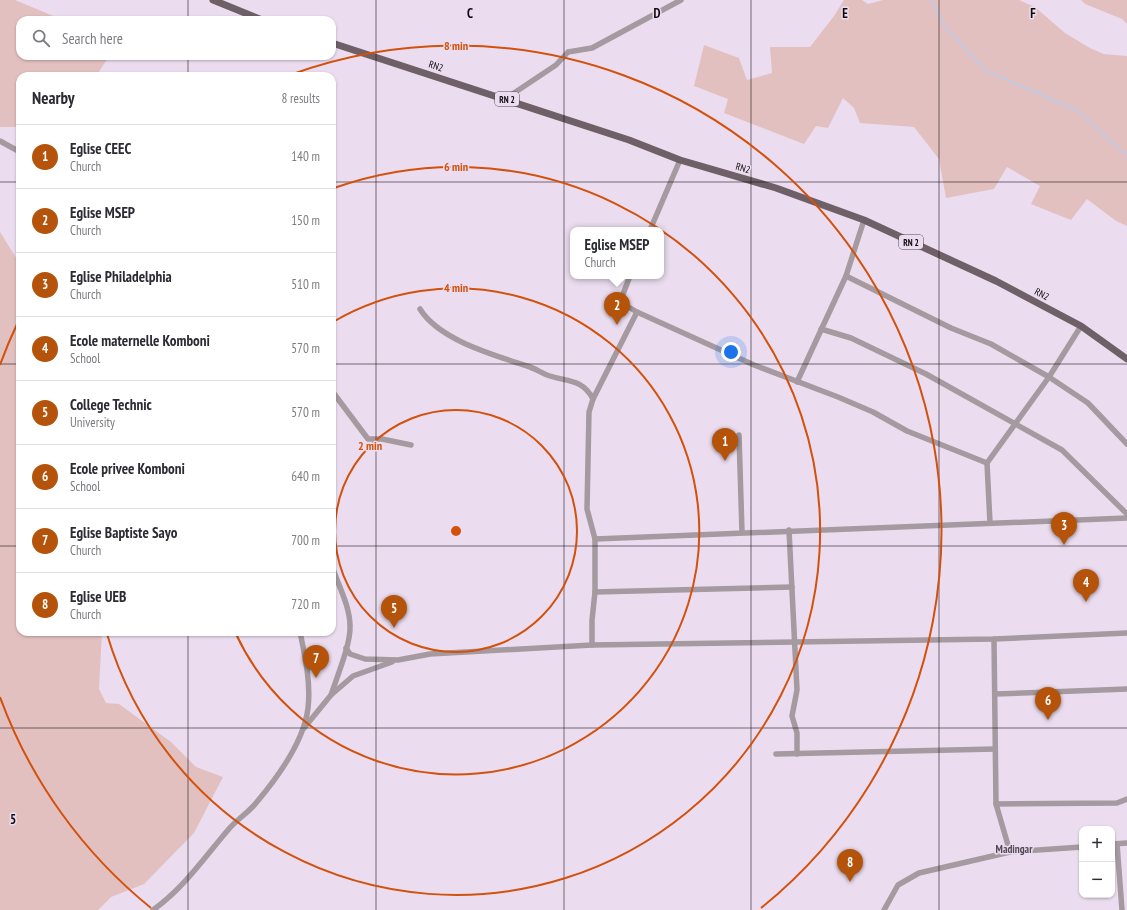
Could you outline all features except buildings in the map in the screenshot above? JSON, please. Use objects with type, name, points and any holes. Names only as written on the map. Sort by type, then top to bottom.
[{"type":"main road","points":[[213,0],[252,16]]},
{"type":"main road","name":"RN2","points":[[336,44],[629,140],[680,160],[776,188],[864,220],[996,281],[1081,326],[1127,359]]},
{"type":"street","points":[[505,99],[556,65],[568,52],[592,48],[681,0]]},
{"type":"street","points":[[0,141],[16,150]]},
{"type":"street","points":[[651,227],[680,160]]},
{"type":"street","points":[[797,382],[846,276],[864,220]]},
{"type":"street","points":[[846,276],[951,328],[991,344],[1049,377],[1088,403],[1127,444]]},
{"type":"street","points":[[629,279],[620,302],[637,312],[754,365],[873,412],[907,431],[986,463]]},
{"type":"street","points":[[420,309],[429,322],[475,348],[548,375],[572,381],[588,389],[593,399]]},
{"type":"street","points":[[592,645],[592,620],[595,592],[595,539],[587,509],[589,412],[593,399],[637,312]]},
{"type":"street","points":[[990,524],[986,463],[1049,377],[1081,326]]},
{"type":"street","points":[[821,329],[851,338],[912,367],[1016,423],[1062,450],[1127,514]]},
{"type":"street","points":[[336,396],[368,439],[382,439],[411,444]]},
{"type":"street","points":[[739,435],[742,532]]},
{"type":"street","points":[[595,539],[789,530],[1127,518]]},
{"type":"street","points":[[789,530],[797,690],[792,716],[797,733],[797,754]]},
{"type":"street","points":[[331,695],[346,648],[350,626],[343,596],[336,577]]},
{"type":"street","points":[[595,592],[792,587]]},
{"type":"street","points":[[153,910],[167,901],[199,866],[229,829],[256,803],[283,767],[303,730],[331,695],[353,676],[398,660],[430,654],[592,645],[994,639],[1127,633]]},
{"type":"street","points":[[301,636],[307,668],[308,707],[303,730]]},
{"type":"street","points":[[994,639],[996,804],[1010,852]]},
{"type":"street","points":[[346,648],[350,654],[365,659],[398,660]]},
{"type":"street","points":[[995,694],[1127,689]]},
{"type":"street","points":[[776,754],[995,749]]},
{"type":"street","points":[[996,804],[1117,803],[1127,799]]},
{"type":"street","points":[[1122,910],[1115,844],[1127,843]]},
{"type":"street","points":[[884,910],[898,884],[919,873],[1010,852],[1079,847]]},
{"type":"shaded area","points":[[0,0],[15,0],[53,16],[16,16],[16,60],[107,60],[99,72],[16,72],[16,127],[0,127]]},
{"type":"shaded area","points":[[844,0],[862,0],[868,4],[883,0],[1019,0],[1035,7],[1065,33],[1090,48],[1104,54],[1127,56],[1127,226],[1116,221],[1087,199],[1071,220],[1031,204],[1040,186],[1007,167],[994,189],[946,198],[939,159],[914,127],[860,123],[854,108],[843,98],[828,128],[816,126],[804,144],[724,113],[728,99],[694,86],[704,45],[739,58],[747,80],[772,73],[770,47],[810,47],[834,16]]},
{"type":"shaded area","points":[[1081,0],[1127,0],[1127,24],[1122,19],[1085,4]]},
{"type":"shaded area","points":[[0,232],[16,258],[16,636],[102,636],[99,689],[106,703],[119,704],[171,742],[196,767],[223,777],[194,833],[144,884],[111,897],[98,910],[0,910]]},
{"type":"waterway","points":[[931,0],[944,25],[985,70],[1078,111],[1127,156]]},
{"type":"place","name":"Eglise MSEP","points":[[617,325]]},
{"type":"place","name":"Eglise CEEC","points":[[725,461]]},
{"type":"place","name":"Eglise Philadelphia","points":[[1064,545]]},
{"type":"place","name":"Ecole maternelle Komboni","points":[[1086,602]]},
{"type":"place","name":"College Technic","points":[[394,628]]},
{"type":"place","name":"Eglise Baptiste Sayo","points":[[316,678]]},
{"type":"place","name":"Ecole privee Komboni","points":[[1048,720]]},
{"type":"place","name":"Eglise UEB","points":[[850,882]]},
{"type":"district","name":"Madingar","points":[[1014,849]]}]
